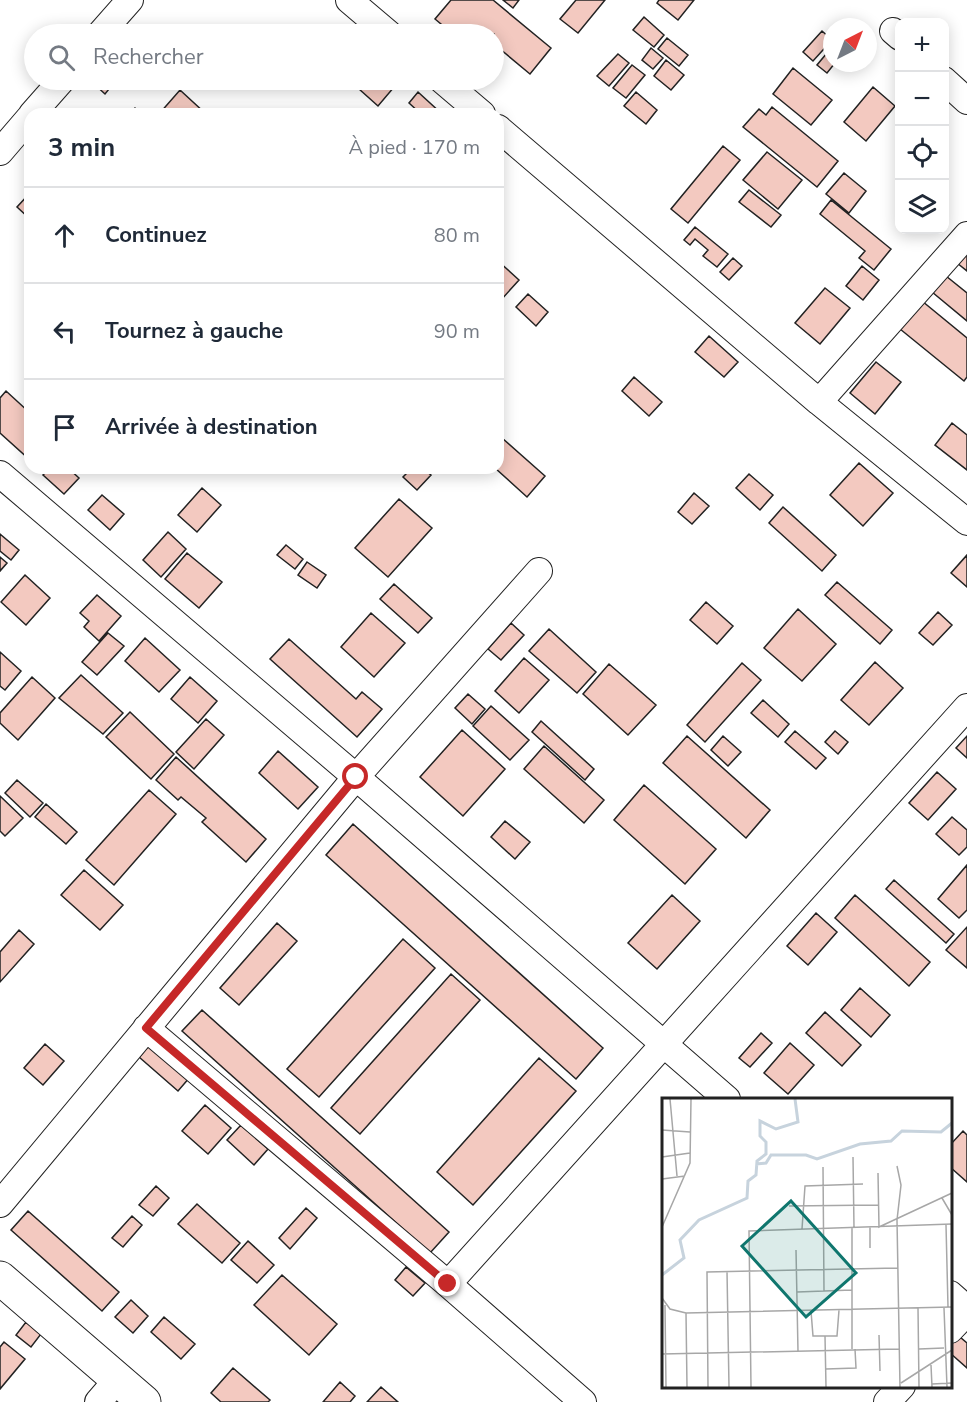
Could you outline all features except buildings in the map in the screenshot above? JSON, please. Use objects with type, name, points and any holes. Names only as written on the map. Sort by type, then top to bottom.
[{"type":"main road","points":[[0,1278],[107,1391],[144,1402]]},
{"type":"street","points":[[109,24],[130,0]]},
{"type":"street","points":[[349,0],[377,24]]},
{"type":"street","points":[[949,84],[967,101]]},
{"type":"street","points":[[37,108],[53,90]]},
{"type":"street","points":[[454,90],[475,108]]},
{"type":"street","points":[[0,152],[24,123]]},
{"type":"street","points":[[504,133],[819,402],[967,522]]},
{"type":"street","points":[[819,402],[967,235]]},
{"type":"street","points":[[0,474],[356,777],[726,1098]]},
{"type":"street","points":[[0,1204],[356,777],[538,571]]},
{"type":"street","points":[[448,1284],[967,707]]},
{"type":"street","points":[[146,1028],[448,1284],[583,1402]]},
{"type":"street","points":[[952,1295],[967,1310],[952,1329]]},
{"type":"street","points":[[887,1402],[901,1387]]},
{"type":"route","points":[[356,777],[146,1028],[448,1284]]}]
